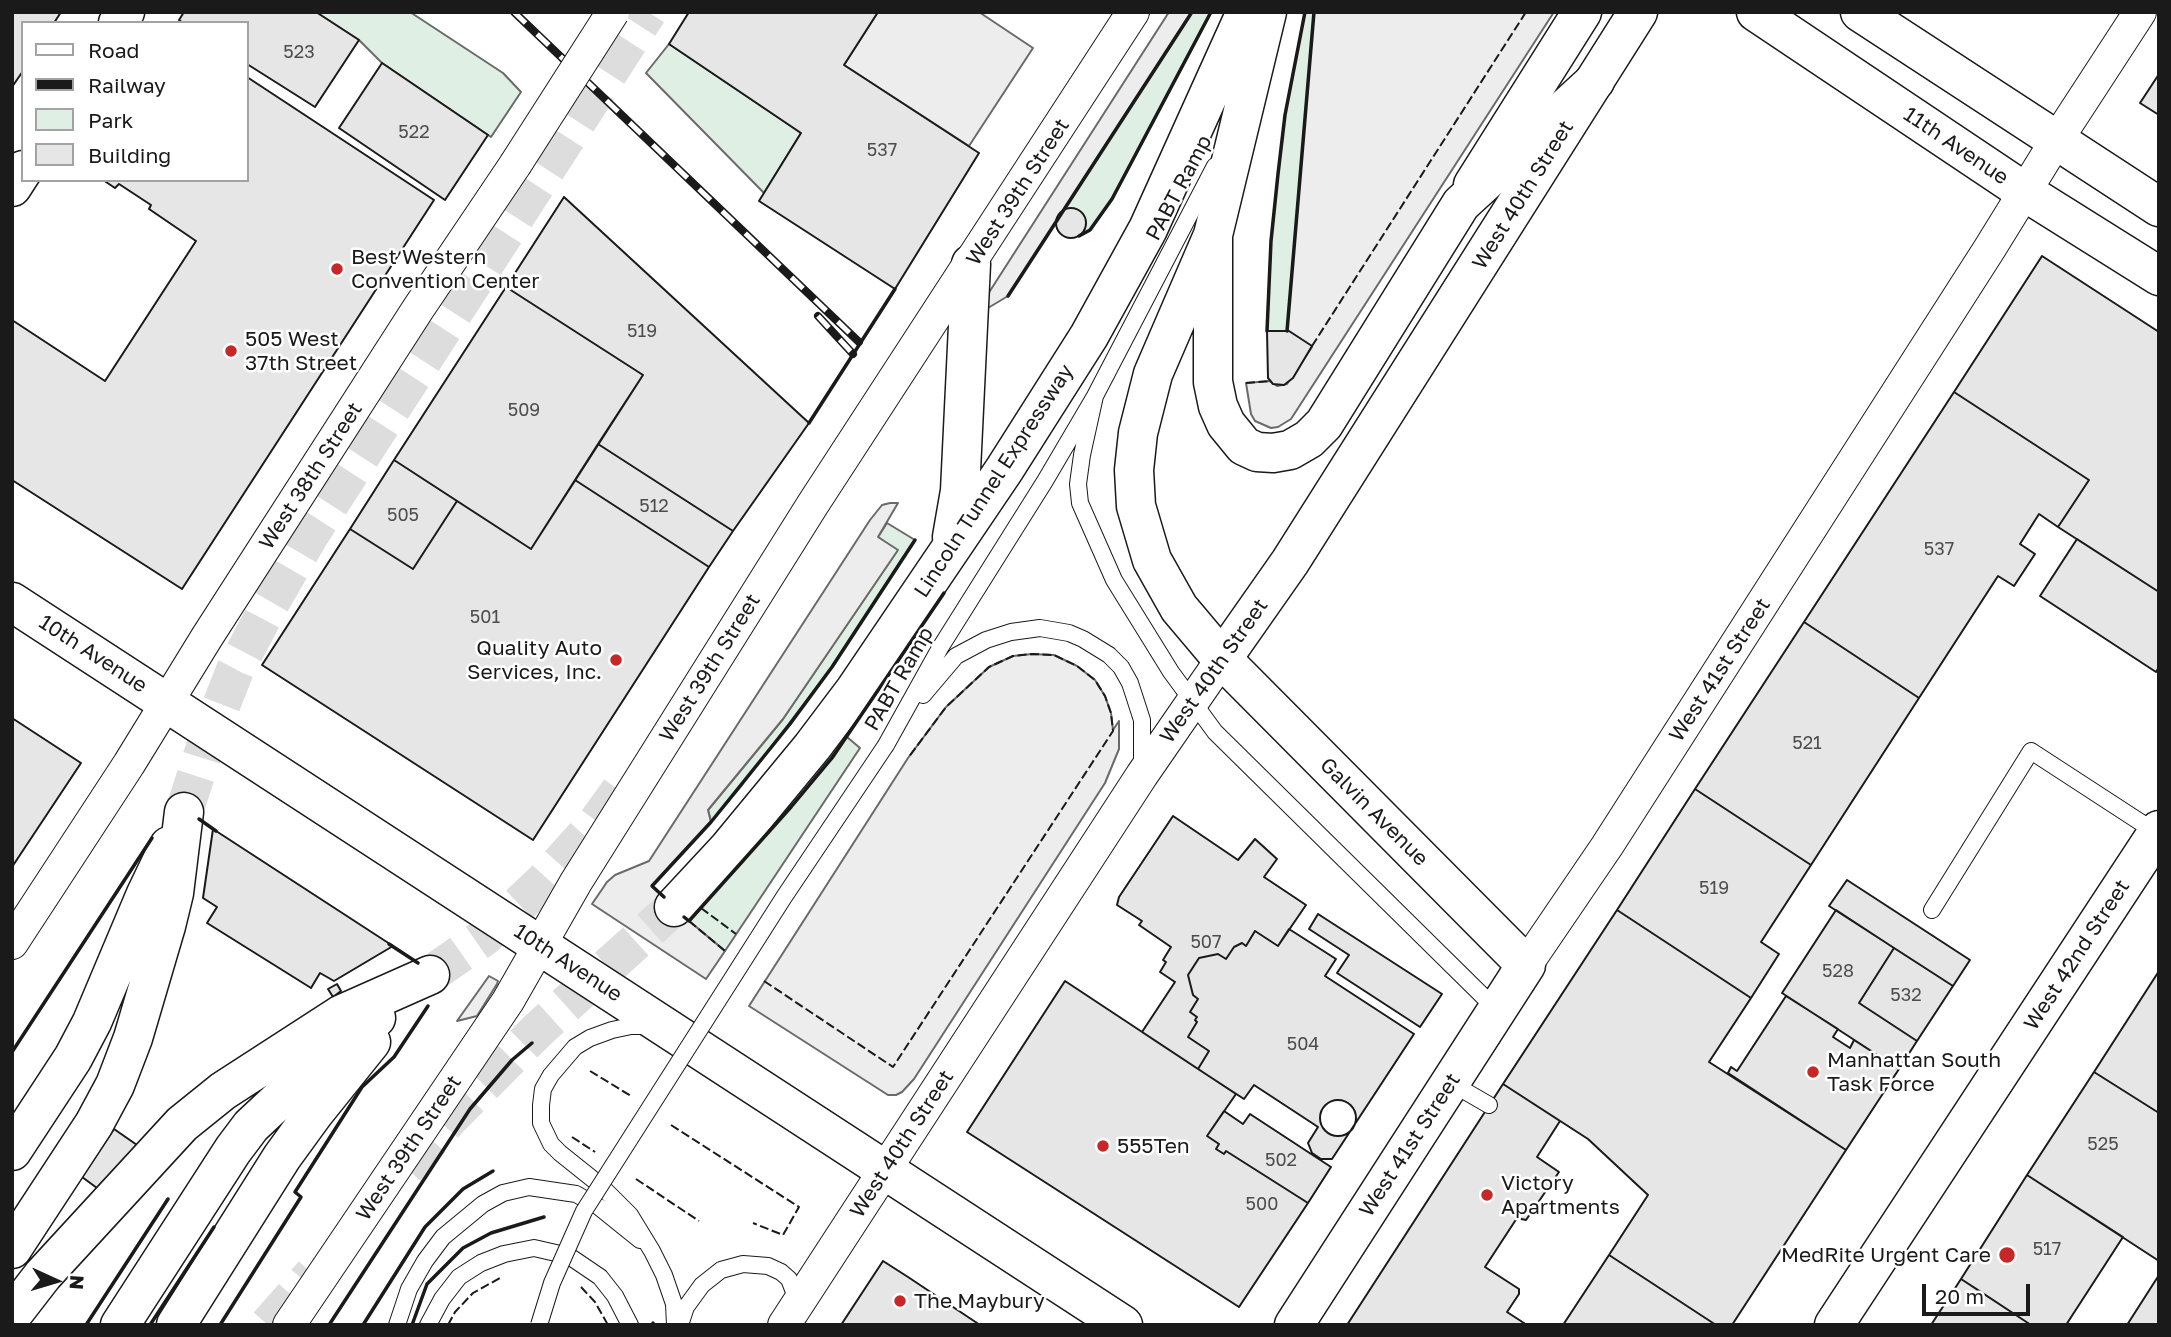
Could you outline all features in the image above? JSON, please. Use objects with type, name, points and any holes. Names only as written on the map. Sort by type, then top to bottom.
[{"type":"main road","name":"Lincoln Tunnel Expressway","points":[[674,907],[727,850],[855,690],[947,556],[1088,336],[1127,269],[1174,176],[1247,12]]},
{"type":"main road","points":[[1267,12],[1213,234],[1213,382],[1218,406],[1226,424],[1244,446],[1257,452],[1273,453],[1290,450],[1309,439],[1324,424],[1582,12]]},
{"type":"main road","name":"West 40th Street","points":[[1222,659],[1290,562],[1638,12]]},
{"type":"main road","name":"11th Avenue","points":[[1756,12],[2025,192],[2159,276]]},
{"type":"main road","points":[[1860,12],[2159,207]]},
{"type":"main road","points":[[1461,204],[1595,81]]},
{"type":"main road","name":"Galvin Avenue","points":[[1213,234],[1153,374],[1142,412],[1134,470],[1136,506],[1152,559],[1179,608],[1222,659],[1526,965]]},
{"type":"main road","points":[[947,556],[960,491],[971,264]]},
{"type":"main road","name":"10th Avenue","points":[[12,603],[1123,1325]]},
{"type":"main road","points":[[12,1151],[73,1058],[92,1023],[146,894],[184,813],[174,892],[166,926],[133,1038],[115,1085],[94,1124],[12,1249]]},
{"type":"main road","name":"West 42nd Street","points":[[1834,1325],[2158,832]]},
{"type":"main road","name":"West 41st Street","points":[[1294,1325],[1526,965]]},
{"type":"main road","points":[[12,1315],[43,1275],[182,1124],[212,1099],[342,1014],[430,975]]},
{"type":"main road","points":[[120,1325],[251,1126],[298,1082],[430,975]]},
{"type":"main road","points":[[177,1325],[306,1124],[368,1046],[430,975]]},
{"type":"street","name":"West 38th Street","points":[[12,943],[418,309],[613,12]]},
{"type":"street","name":"West 39th Street","points":[[289,1325],[508,1001],[576,882],[813,504],[1133,12]]},
{"type":"street","name":"West 41st Street","points":[[1526,965],[1607,846],[2140,12]]},
{"type":"street","name":"West 40th Street","points":[[789,1317],[1142,775],[1222,659]]},
{"type":"lane","name":"PABT Ramp","points":[[886,745],[940,648],[1095,396],[1242,115]]},
{"type":"lane","points":[[1095,396],[1082,455],[1078,484],[1080,503],[1114,580],[1192,703],[1215,732],[1497,1011]]},
{"type":"lane","name":"PABT Ramp","points":[[539,1325],[552,1283],[584,1211],[777,909],[886,745],[942,670],[956,656],[999,635],[1041,628],[1069,633],[1096,646],[1110,655],[1121,667],[1137,703],[1142,720],[1142,775]]},
{"type":"lane","points":[[1932,910],[2031,751],[2158,832]]},
{"type":"lane","points":[[666,1027],[631,1026],[612,1030],[590,1038],[575,1048],[551,1075],[544,1089],[541,1123],[551,1144],[573,1166],[621,1204],[652,1251],[674,1304],[677,1325]]},
{"type":"lane","points":[[1451,1083],[1489,1105]]},
{"type":"lane","points":[[397,1325],[409,1289],[443,1237],[483,1204],[503,1193],[529,1187],[576,1194],[599,1207],[652,1251]]},
{"type":"lane","points":[[428,1325],[442,1299],[459,1277],[481,1263],[504,1254],[534,1248],[569,1256],[600,1277],[615,1296],[630,1325]]},
{"type":"lane","points":[[677,1325],[685,1307],[702,1285],[720,1270],[743,1264],[768,1266],[786,1276],[794,1292],[789,1317]]},
{"type":"green space","points":[[316,12],[410,12],[503,73],[521,92],[491,137],[382,63],[359,40]]},
{"type":"green space","points":[[1192,12],[1211,12],[1112,199],[1090,230],[1079,236],[1086,224],[1083,214],[1071,209],[1062,213]]},
{"type":"green space","points":[[1305,12],[1314,12],[1287,331],[1267,331],[1271,241],[1285,115]]},
{"type":"green space","points":[[669,44],[801,133],[764,193],[646,73]]},
{"type":"green space","points":[[887,523],[915,540],[832,667],[711,822],[708,810],[783,719],[897,551],[878,537]]},
{"type":"green space","points":[[847,737],[860,748],[725,951],[689,921],[791,807]]},
{"type":"shaded area","points":[[878,12],[979,12],[1033,48],[969,146],[844,65]]},
{"type":"shaded area","points":[[1169,12],[1192,12],[1008,296],[983,311],[979,308]]},
{"type":"shaded area","points":[[1314,12],[1554,12],[1291,419],[1271,428],[1255,421],[1251,414],[1246,383],[1270,381],[1277,386],[1287,384],[1312,347],[1287,331]]},
{"type":"shaded area","points":[[898,503],[878,537],[898,550],[783,719],[708,810],[711,822],[652,886],[725,951],[706,979],[592,904],[615,875],[649,861],[870,520],[882,505]]},
{"type":"shaded area","points":[[1054,655],[1077,666],[1095,680],[1105,696],[1113,730],[1119,721],[1119,749],[1105,783],[914,1079],[902,1092],[888,1095],[749,1006],[908,758],[946,707],[989,667],[1013,656]]},
{"type":"shaded area","points":[[489,976],[498,981],[477,1016],[457,1021]]},
{"type":"building","points":[[12,12],[61,12],[55,21],[21,21],[21,74],[12,87]]},
{"type":"building","points":[[184,12],[316,12],[359,40],[315,107],[248,65],[248,21],[179,20]]},
{"type":"building","points":[[689,12],[878,12],[844,65],[979,153],[895,289],[759,201],[801,133],[669,44]]},
{"type":"building","points":[[382,63],[488,135],[445,200],[339,128]]},
{"type":"building","points":[[2159,74],[2159,115],[2140,103]]},
{"type":"building","name":"505 West 37th Street","points":[[248,78],[434,200],[182,589],[12,480],[12,320],[105,381],[196,241],[149,209],[151,205],[119,184],[115,188],[106,182],[248,182]]},
{"type":"building","points":[[564,197],[809,423],[733,531],[598,444],[643,375],[506,287]]},
{"type":"building","points":[[1071,208],[1077,209],[1085,217],[1085,229],[1077,237],[1071,238],[1065,237],[1057,229],[1056,223],[1057,217],[1065,209]]},
{"type":"building","points":[[2042,256],[2159,332],[2159,592],[2058,527],[2089,480],[1954,392]]},
{"type":"building","points":[[506,287],[643,375],[531,549],[394,460]]},
{"type":"building","points":[[1267,331],[1289,331],[1312,346],[1293,378],[1284,385],[1273,384],[1268,378]]},
{"type":"building","points":[[1954,392],[2089,480],[2058,527],[2039,514],[2020,544],[2035,554],[2014,586],[1998,576],[1919,698],[1804,622]]},
{"type":"building","points":[[598,444],[733,531],[709,567],[575,480]]},
{"type":"building","points":[[394,460],[457,501],[413,569],[350,529]]},
{"type":"building","points":[[575,480],[709,567],[533,840],[262,665],[350,529],[413,569],[457,501],[531,549]]},
{"type":"building","points":[[2077,539],[2159,592],[2159,667],[2156,672],[2040,596]]},
{"type":"building","points":[[1804,622],[1919,698],[1811,865],[1695,789]]},
{"type":"building","points":[[12,718],[81,763],[12,867]]},
{"type":"building","points":[[1695,789],[1811,865],[1761,942],[1779,954],[1751,998],[1617,910]]},
{"type":"building","points":[[1173,816],[1238,860],[1255,839],[1277,859],[1264,877],[1306,905],[1278,946],[1255,931],[1246,946],[1242,943],[1234,947],[1226,959],[1218,954],[1199,958],[1188,975],[1193,995],[1198,999],[1190,1012],[1197,1017],[1197,1022],[1188,1037],[1209,1051],[1198,1069],[1142,1032],[1175,982],[1160,972],[1171,947],[1139,925],[1142,921],[1117,905],[1119,897]]},
{"type":"building","points":[[213,829],[393,946],[334,981],[320,973],[311,988],[207,923],[217,907],[203,898]]},
{"type":"building","points":[[1847,880],[1970,960],[1953,986],[1829,906]]},
{"type":"building","points":[[1617,910],[1751,998],[1709,1062],[1846,1150],[1732,1325],[1716,1325],[1609,1255],[1648,1195],[1588,1139],[1503,1084]]},
{"type":"building","points":[[1836,910],[1894,948],[1859,1003],[1917,1041],[1899,1069],[1782,993]]},
{"type":"building","points":[[1318,914],[1442,994],[1420,1027],[1337,973],[1349,955],[1309,929]]},
{"type":"building","points":[[1289,929],[1336,959],[1325,976],[1414,1034],[1332,1159],[1321,1159],[1312,1153],[1308,1143],[1318,1127],[1254,1085],[1244,1099],[1198,1069],[1209,1051],[1188,1037],[1197,1022],[1197,1017],[1190,1012],[1198,999],[1193,995],[1188,975],[1199,958],[1218,954],[1226,959],[1234,947],[1242,943],[1246,946],[1255,931],[1278,946]]},
{"type":"building","points":[[1894,948],[1953,986],[1917,1041],[1859,1003]]},
{"type":"building","points":[[2159,971],[2159,1113],[2094,1072]]},
{"type":"building","name":"555Ten","points":[[1065,981],[1236,1094],[1207,1136],[1219,1144],[1216,1149],[1224,1154],[1226,1151],[1308,1203],[1239,1307],[967,1132]]},
{"type":"building","points":[[337,984],[341,991],[333,997],[328,989]]},
{"type":"building","name":"Manhattan South Task Force","points":[[1786,996],[1838,1029],[1833,1037],[1850,1048],[1854,1040],[1899,1069],[1846,1150],[1728,1073],[1731,1067],[1737,1071]]},
{"type":"building","points":[[2094,1072],[2159,1113],[2159,1261],[2027,1175]]},
{"type":"building","name":"Victory Apartments","points":[[1503,1084],[1560,1121],[1537,1157],[1559,1172],[1526,1220],[1517,1218],[1485,1267],[1519,1289],[1519,1294],[1507,1312],[1527,1325],[1347,1325]]},
{"type":"building","points":[[1338,1100],[1351,1105],[1356,1118],[1351,1131],[1338,1136],[1325,1131],[1320,1118],[1325,1105]]},
{"type":"building","points":[[1224,1111],[1243,1124],[1250,1114],[1331,1167],[1308,1203],[1226,1151],[1224,1154],[1216,1149],[1219,1144],[1207,1136]]},
{"type":"building","points":[[114,1129],[137,1145],[97,1188],[82,1177]]},
{"type":"building","points":[[2027,1175],[2123,1237],[2066,1325],[2031,1325],[1961,1279]]},
{"type":"building","points":[[1609,1255],[1716,1325],[1563,1325]]},
{"type":"building","name":"The Maybury","points":[[883,1261],[908,1277],[980,1325],[841,1325]]},
{"type":"building","points":[[2159,1275],[2159,1325],[2127,1325]]},
{"type":"building","points":[[1961,1279],[1975,1288],[2031,1325],[1931,1325]]},
{"type":"tunnel","points":[[184,812],[205,747],[235,670],[271,602],[310,535],[648,12]]},
{"type":"tunnel","points":[[430,975],[483,938],[543,882],[597,822],[623,786]]},
{"type":"tunnel","points":[[406,1168],[451,1117],[539,1029],[674,907]]},
{"type":"tunnel","points":[[268,1325],[313,1274]]},
{"type":"railway","points":[[514,12],[859,342]]},
{"type":"railway","points":[[818,316],[853,354]]},
{"type":"fence","points":[[1312,346],[1526,12]]},
{"type":"fence","points":[[1246,383],[1270,381]]},
{"type":"fence","points":[[764,981],[893,1067],[1113,731],[1111,713],[1095,680],[1077,666],[1054,655],[1013,656],[989,667],[946,707],[908,758]]},
{"type":"fence","points":[[701,908],[736,934]]},
{"type":"fence","points":[[689,921],[725,951]]},
{"type":"fence","points":[[590,1071],[631,1096]]},
{"type":"fence","points":[[671,1125],[799,1207],[783,1235],[753,1223]]},
{"type":"fence","points":[[572,1137],[595,1152]]},
{"type":"fence","points":[[636,1179],[699,1221]]},
{"type":"fence","points":[[448,1325],[455,1312],[473,1293],[500,1278]]},
{"type":"fence","points":[[581,1287],[595,1302],[608,1325]]},
{"type":"wall","points":[[1008,296],[1192,12]]},
{"type":"wall","points":[[1079,236],[1090,230],[1112,199],[1211,12]]},
{"type":"wall","points":[[1267,331],[1271,241],[1285,115],[1305,12]]},
{"type":"wall","points":[[1287,331],[1314,12]]},
{"type":"wall","points":[[809,423],[895,289]]},
{"type":"wall","points":[[664,897],[652,886],[711,822],[790,724],[832,667],[915,540]]},
{"type":"wall","points":[[684,917],[689,921],[832,758],[944,593]]},
{"type":"wall","points":[[199,819],[216,831]]},
{"type":"wall","points":[[12,1052],[152,838]]},
{"type":"wall","points":[[389,944],[418,963]]},
{"type":"wall","points":[[220,1325],[301,1197],[295,1192],[362,1087],[394,1057],[428,1006]]},
{"type":"wall","points":[[329,1325],[470,1109],[512,1060],[532,1043]]},
{"type":"wall","points":[[363,1325],[425,1227],[463,1189],[493,1171]]},
{"type":"wall","points":[[86,1325],[168,1199]]},
{"type":"wall","points":[[412,1325],[427,1284],[463,1248],[491,1233],[544,1217]]},
{"type":"wall","points":[[150,1325],[214,1227]]},
{"type":"place","name":"Best Western Convention Center","points":[[337,269]]},
{"type":"place","name":"505 West 37th Street","points":[[231,351]]},
{"type":"place","name":"Quality Auto Services, Inc.","points":[[616,660]]},
{"type":"place","name":"Manhattan South Task Force","points":[[1813,1072]]},
{"type":"place","name":"555Ten","points":[[1103,1146]]},
{"type":"place","name":"Victory Apartments","points":[[1487,1195]]},
{"type":"place","name":"MedRite Urgent Care","points":[[2007,1255]]},
{"type":"place","name":"The Maybury","points":[[900,1301]]}]
